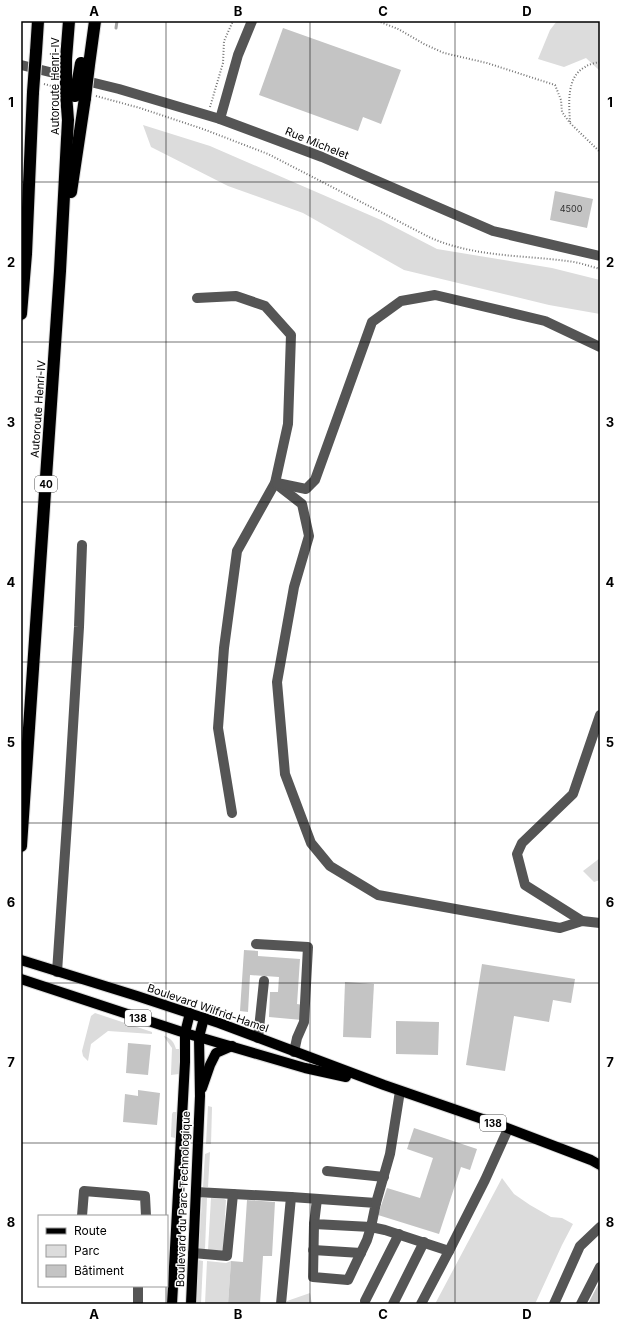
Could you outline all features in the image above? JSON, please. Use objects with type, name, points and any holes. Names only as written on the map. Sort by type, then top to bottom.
[{"type":"highway","name":"Autoroute Henri-IV","points":[[21,314],[26,254],[33,92],[38,21]]},
{"type":"highway","name":"Autoroute Henri-IV","points":[[21,846],[60,271],[68,120],[75,94],[66,59],[68,21]]},
{"type":"highway","points":[[85,64],[86,21]]},
{"type":"highway","points":[[60,271],[75,94],[85,64],[95,21]]},
{"type":"main road","name":"Boulevard Wilfrid-Hamel","points":[[21,960],[190,1013],[400,1091],[508,1129],[600,1165]]},
{"type":"main road","name":"Boulevard Wilfrid-Hamel","points":[[21,979],[186,1033],[305,1068],[384,1085]]},
{"type":"main road","name":"Boulevard du Parc-Technologique","points":[[172,1304],[171,1238],[186,1033],[190,1013]]},
{"type":"main road","name":"Boulevard du Parc-Technologique","points":[[191,1304],[200,1096],[199,1037],[204,1018]]},
{"type":"main road","name":"Boulevard du Parc-Technologique","points":[[200,1096],[210,1065],[216,1053],[232,1046]]},
{"type":"street","points":[[220,119],[238,55],[252,21]]},
{"type":"street","name":"Rue Michelet","points":[[21,65],[119,88],[220,119],[322,157],[493,231],[600,256]]},
{"type":"street","points":[[275,483],[306,489],[315,480],[372,322],[401,301],[435,295],[545,321],[600,346]]},
{"type":"street","points":[[197,298],[236,296],[265,306],[291,335],[288,424],[275,483],[237,550],[224,648],[218,728],[232,813]]},
{"type":"street","points":[[275,483],[302,504],[309,536],[294,587],[277,682],[285,774],[311,843],[330,866],[378,896],[560,928],[582,921],[600,923]]},
{"type":"street","points":[[57,972],[70,778],[82,545]]},
{"type":"street","points":[[582,921],[525,885],[517,854],[522,843],[573,794],[600,716]]},
{"type":"street","points":[[256,944],[308,947],[304,1022],[297,1038],[294,1052]]},
{"type":"street","points":[[258,1038],[264,981]]},
{"type":"street","points":[[317,1198],[314,1224],[313,1277],[348,1280],[367,1240],[371,1227],[376,1203],[390,1154],[400,1091]]},
{"type":"street","points":[[421,1304],[485,1180],[508,1129]]},
{"type":"street","points":[[327,1170],[384,1177]]},
{"type":"street","points":[[82,1215],[84,1191],[145,1196],[146,1215]]},
{"type":"street","points":[[196,1192],[291,1198],[317,1198],[376,1203]]},
{"type":"street","points":[[193,1253],[228,1256],[233,1194]]},
{"type":"street","points":[[281,1304],[291,1198]]},
{"type":"street","points":[[314,1224],[371,1227],[399,1234],[449,1251]]},
{"type":"street","points":[[554,1304],[580,1246],[600,1227]]},
{"type":"street","points":[[365,1301],[399,1234]]},
{"type":"street","points":[[393,1304],[424,1242]]},
{"type":"street","points":[[313,1250],[361,1253]]},
{"type":"street","points":[[581,1304],[600,1267]]},
{"type":"street","points":[[138,1287],[138,1304]]},
{"type":"path","points":[[203,129],[223,63],[224,41],[233,21]]},
{"type":"path","points":[[378,21],[398,29],[424,44],[444,53],[487,63],[555,85],[562,112],[570,123],[600,152]]},
{"type":"path","points":[[570,123],[569,103],[571,82],[579,71],[586,66],[600,62]]},
{"type":"path","points":[[44,84],[75,94],[140,108],[203,129],[268,154],[429,237],[447,244],[469,251],[569,261],[600,268]]},
{"type":"green space","points":[[557,21],[600,21],[600,71],[586,58],[564,67],[538,59],[550,30]]},
{"type":"green space","points":[[143,125],[210,146],[381,220],[437,249],[552,268],[600,280],[600,314],[549,305],[404,270],[303,213],[228,186],[151,147]]},
{"type":"green space","points":[[600,858],[600,880],[594,882],[583,871]]},
{"type":"green space","points":[[95,1013],[152,1032],[152,1034],[108,1031],[91,1044],[88,1061],[83,1056],[82,1051],[91,1016]]},
{"type":"green space","points":[[164,1036],[172,1041],[176,1049],[179,1049],[179,1074],[171,1075],[172,1048]]},
{"type":"green space","points":[[208,1106],[212,1107],[211,1144],[206,1144]]},
{"type":"green space","points":[[173,1112],[177,1112],[175,1138],[171,1137]]},
{"type":"green space","points":[[210,1152],[208,1187],[203,1187],[205,1154]]},
{"type":"green space","points":[[502,1178],[514,1194],[530,1205],[551,1217],[562,1218],[573,1224],[535,1304],[435,1304]]},
{"type":"green space","points":[[202,1198],[207,1198],[205,1249],[199,1249]]},
{"type":"green space","points":[[211,1198],[226,1200],[222,1251],[208,1250]]},
{"type":"green space","points":[[198,1260],[203,1261],[201,1304],[196,1304]]},
{"type":"green space","points":[[207,1261],[226,1263],[231,1261],[228,1304],[205,1304]]},
{"type":"green space","points":[[310,1293],[312,1304],[286,1304],[287,1301]]},
{"type":"building","points":[[283,28],[401,70],[381,124],[363,117],[358,131],[259,95]]},
{"type":"building","points":[[555,191],[593,199],[587,228],[550,220]]},
{"type":"building","points":[[244,950],[258,951],[258,956],[300,959],[297,1004],[303,1005],[302,1020],[269,1017],[270,992],[278,992],[279,977],[250,975],[248,1012],[240,1011]]},
{"type":"building","points":[[482,964],[575,979],[571,1003],[553,1000],[549,1022],[514,1016],[505,1071],[466,1065]]},
{"type":"building","points":[[345,982],[374,984],[371,1038],[343,1037]]},
{"type":"building","points":[[396,1021],[439,1022],[438,1055],[396,1054]]},
{"type":"building","points":[[128,1043],[151,1045],[148,1075],[126,1073]]},
{"type":"building","points":[[138,1090],[160,1093],[157,1125],[123,1122],[125,1094],[138,1096]]},
{"type":"building","points":[[414,1128],[477,1149],[470,1170],[461,1167],[439,1234],[378,1215],[387,1188],[420,1198],[433,1158],[407,1149]]},
{"type":"building","points":[[247,1200],[275,1202],[272,1256],[263,1256],[260,1304],[228,1304],[231,1261],[243,1262]]},
{"type":"building","points":[[600,1281],[600,1304],[588,1304]]},
{"type":"waterway","points":[[116,28],[117,21]]}]
